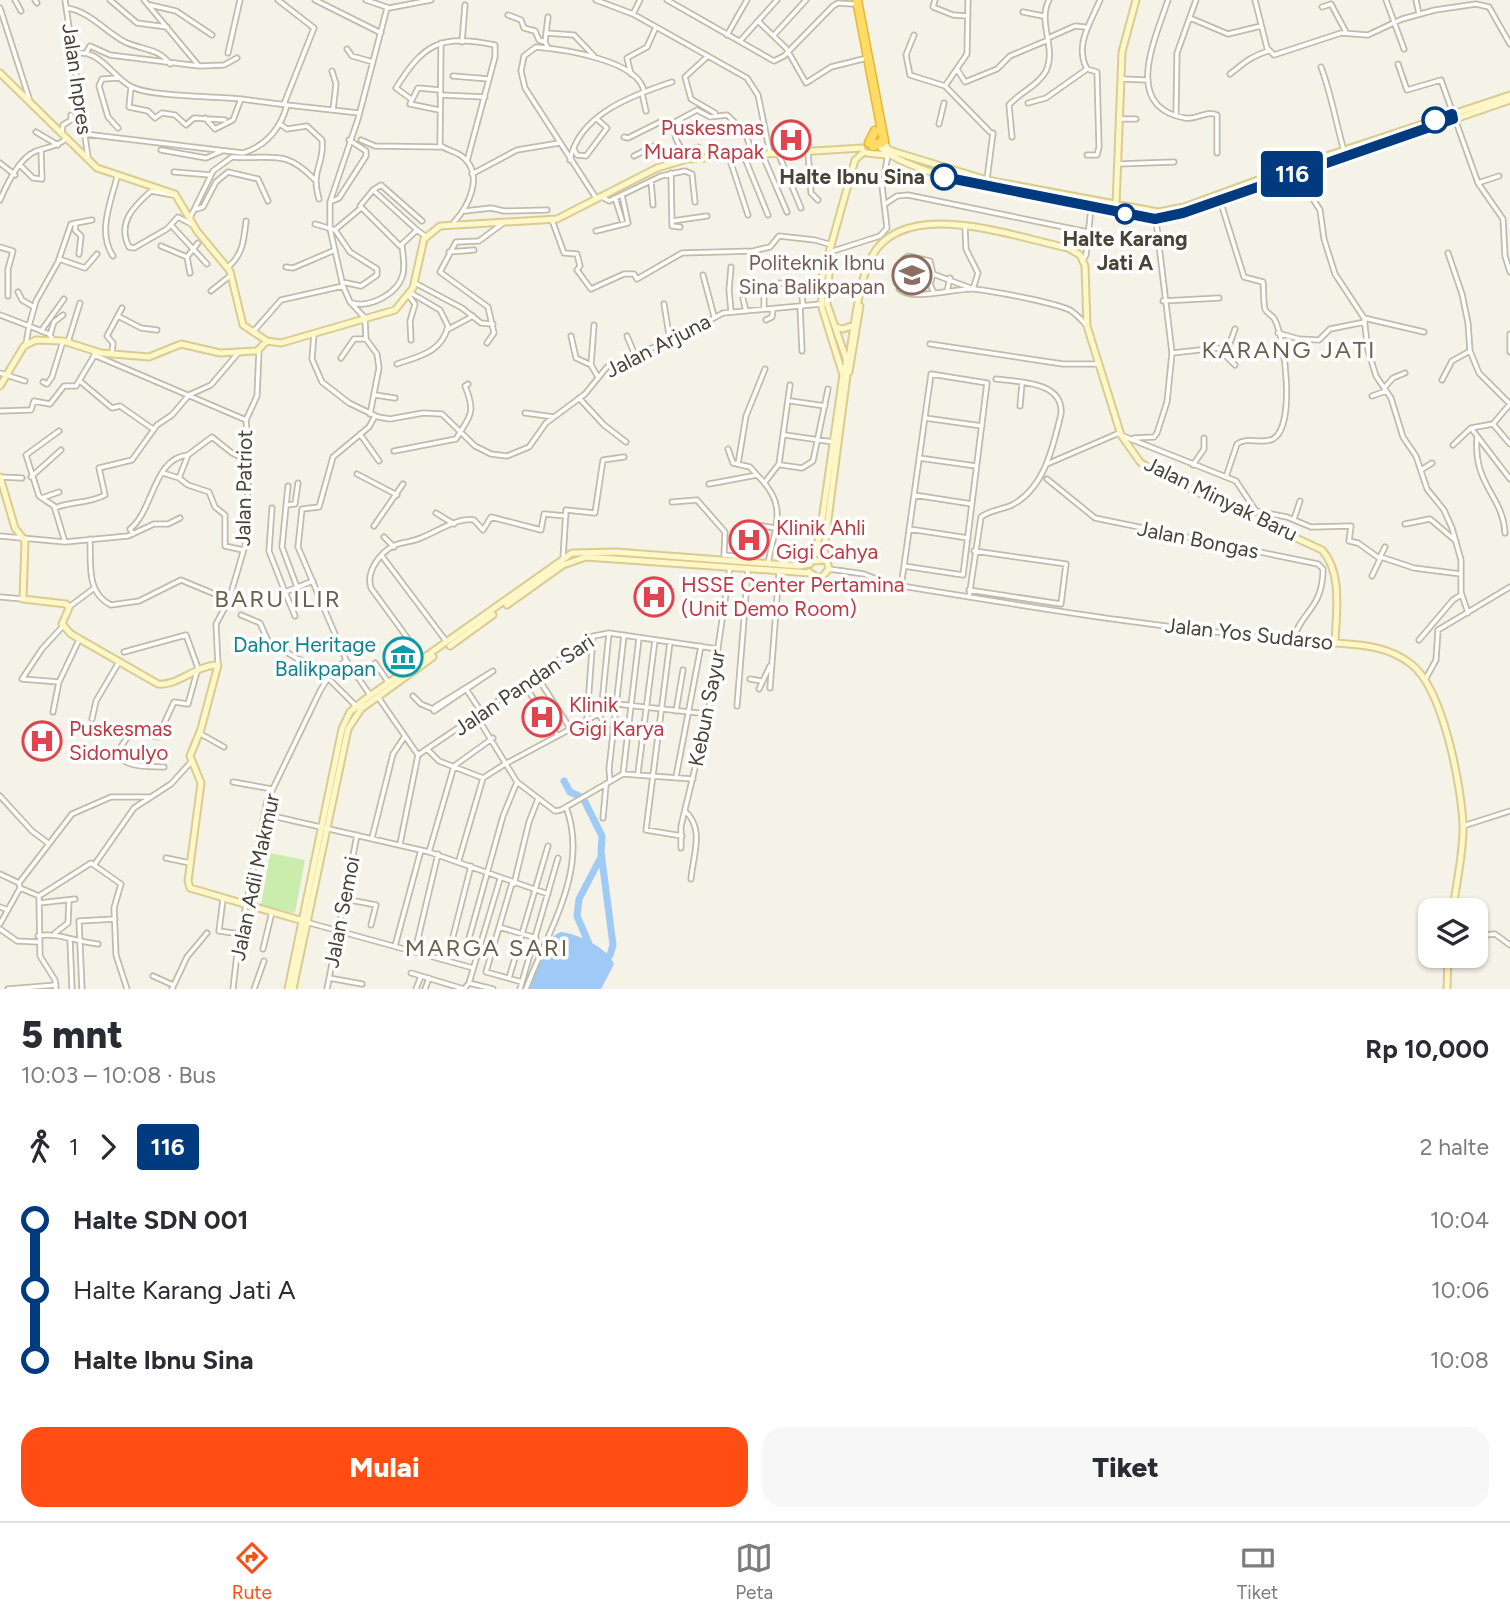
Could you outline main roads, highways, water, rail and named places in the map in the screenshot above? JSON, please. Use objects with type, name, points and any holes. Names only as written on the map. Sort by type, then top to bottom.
[{"type":"highway","points":[[854,1],[875,131],[871,146]]},
{"type":"highway","points":[[854,1],[871,146]]},
{"type":"main road","points":[[1116,205],[1122,46],[1136,0]]},
{"type":"main road","points":[[1,75],[29,98],[97,168],[117,177],[161,187],[175,194],[188,219],[232,274],[241,321],[267,341],[287,342],[395,310],[410,295],[425,236],[436,227],[454,222],[552,220],[668,164],[687,159],[767,156],[871,146],[986,184],[1155,219],[1220,200],[1453,116]]},
{"type":"main road","points":[[986,184],[1158,212],[1184,207],[1344,150],[1510,98]]},
{"type":"main road","points":[[871,146],[889,153]]},
{"type":"main road","points":[[845,374],[822,304],[821,281],[855,160],[871,146]]},
{"type":"main road","points":[[810,573],[820,534],[854,326],[869,261],[885,240],[904,229],[922,224],[965,227],[1068,248],[1079,253]]},
{"type":"main road","points":[[831,250],[826,288],[847,366]]},
{"type":"main road","name":"Jalan Minyak Baru","points":[[1079,253],[1085,269],[1087,326],[1120,434],[1135,457],[1147,467],[1322,550],[1331,563],[1335,578],[1335,643]]},
{"type":"main road","name":"Jalan Minyak Baru","points":[[1079,253],[1085,269]]},
{"type":"main road","points":[[845,374],[855,350],[860,303]]},
{"type":"main road","points":[[835,327],[844,329],[854,326]]},
{"type":"main road","points":[[0,386],[3,374],[26,344],[52,338],[95,354],[152,356],[182,344],[211,352],[239,352],[259,350],[267,341]]},
{"type":"main road","points":[[290,989],[318,836],[323,827],[323,815],[342,729],[356,706],[574,559],[616,555],[750,565],[810,573],[820,579],[829,569],[824,550],[833,443]]},
{"type":"main road","points":[[0,477],[2,495],[16,530],[25,542],[23,599],[57,601],[69,607],[63,626],[79,640],[160,684],[198,668],[218,665],[190,755],[201,783],[190,863],[190,888],[303,921]]},
{"type":"main road","points":[[303,921],[348,729],[357,713],[562,558],[580,551],[730,567],[769,560],[825,560]]},
{"type":"main road","name":"Jalan Yos Sudarso","points":[[1335,643],[1389,651],[1412,665],[1426,678],[1437,700],[1446,733],[1463,826],[1454,898]]},
{"type":"main road","points":[[1447,989],[1448,968]]},
{"type":"water","points":[[561,932],[592,943],[611,958],[614,964],[601,989],[529,989],[544,948],[554,935]]},
{"type":"waterway","points":[[564,781],[570,792],[583,798],[602,836],[601,852],[613,945],[610,955]]},
{"type":"waterway","points":[[589,944],[577,916],[579,899],[601,857]]},
{"type":"place","name":"Puskesmas Muara Rapak","points":[[791,140]]},
{"type":"place","name":"Halte Ibnu Sina","points":[[944,177]]},
{"type":"place","name":"Halte Karang Jati A","points":[[1125,214]]},
{"type":"place","name":"Politeknik Ibnu Sina Balikpapan","points":[[912,275]]},
{"type":"place","name":"Klinik Ahli Gigi Cahya","points":[[749,540]]},
{"type":"place","name":"HSSE Center Pertamina (Unit Demo Room)","points":[[654,597]]},
{"type":"place","name":"Dahor Heritage Balikpapan","points":[[403,657]]},
{"type":"place","name":"Klinik Gigi Karya","points":[[542,717]]},
{"type":"place","name":"Puskesmas Sidomulyo","points":[[42,741]]},
{"type":"district","name":"KARANG JATI","points":[[1289,350]]},
{"type":"district","name":"BARU ILIR","points":[[278,599]]},
{"type":"district","name":"MARGA SARI","points":[[487,948]]}]
